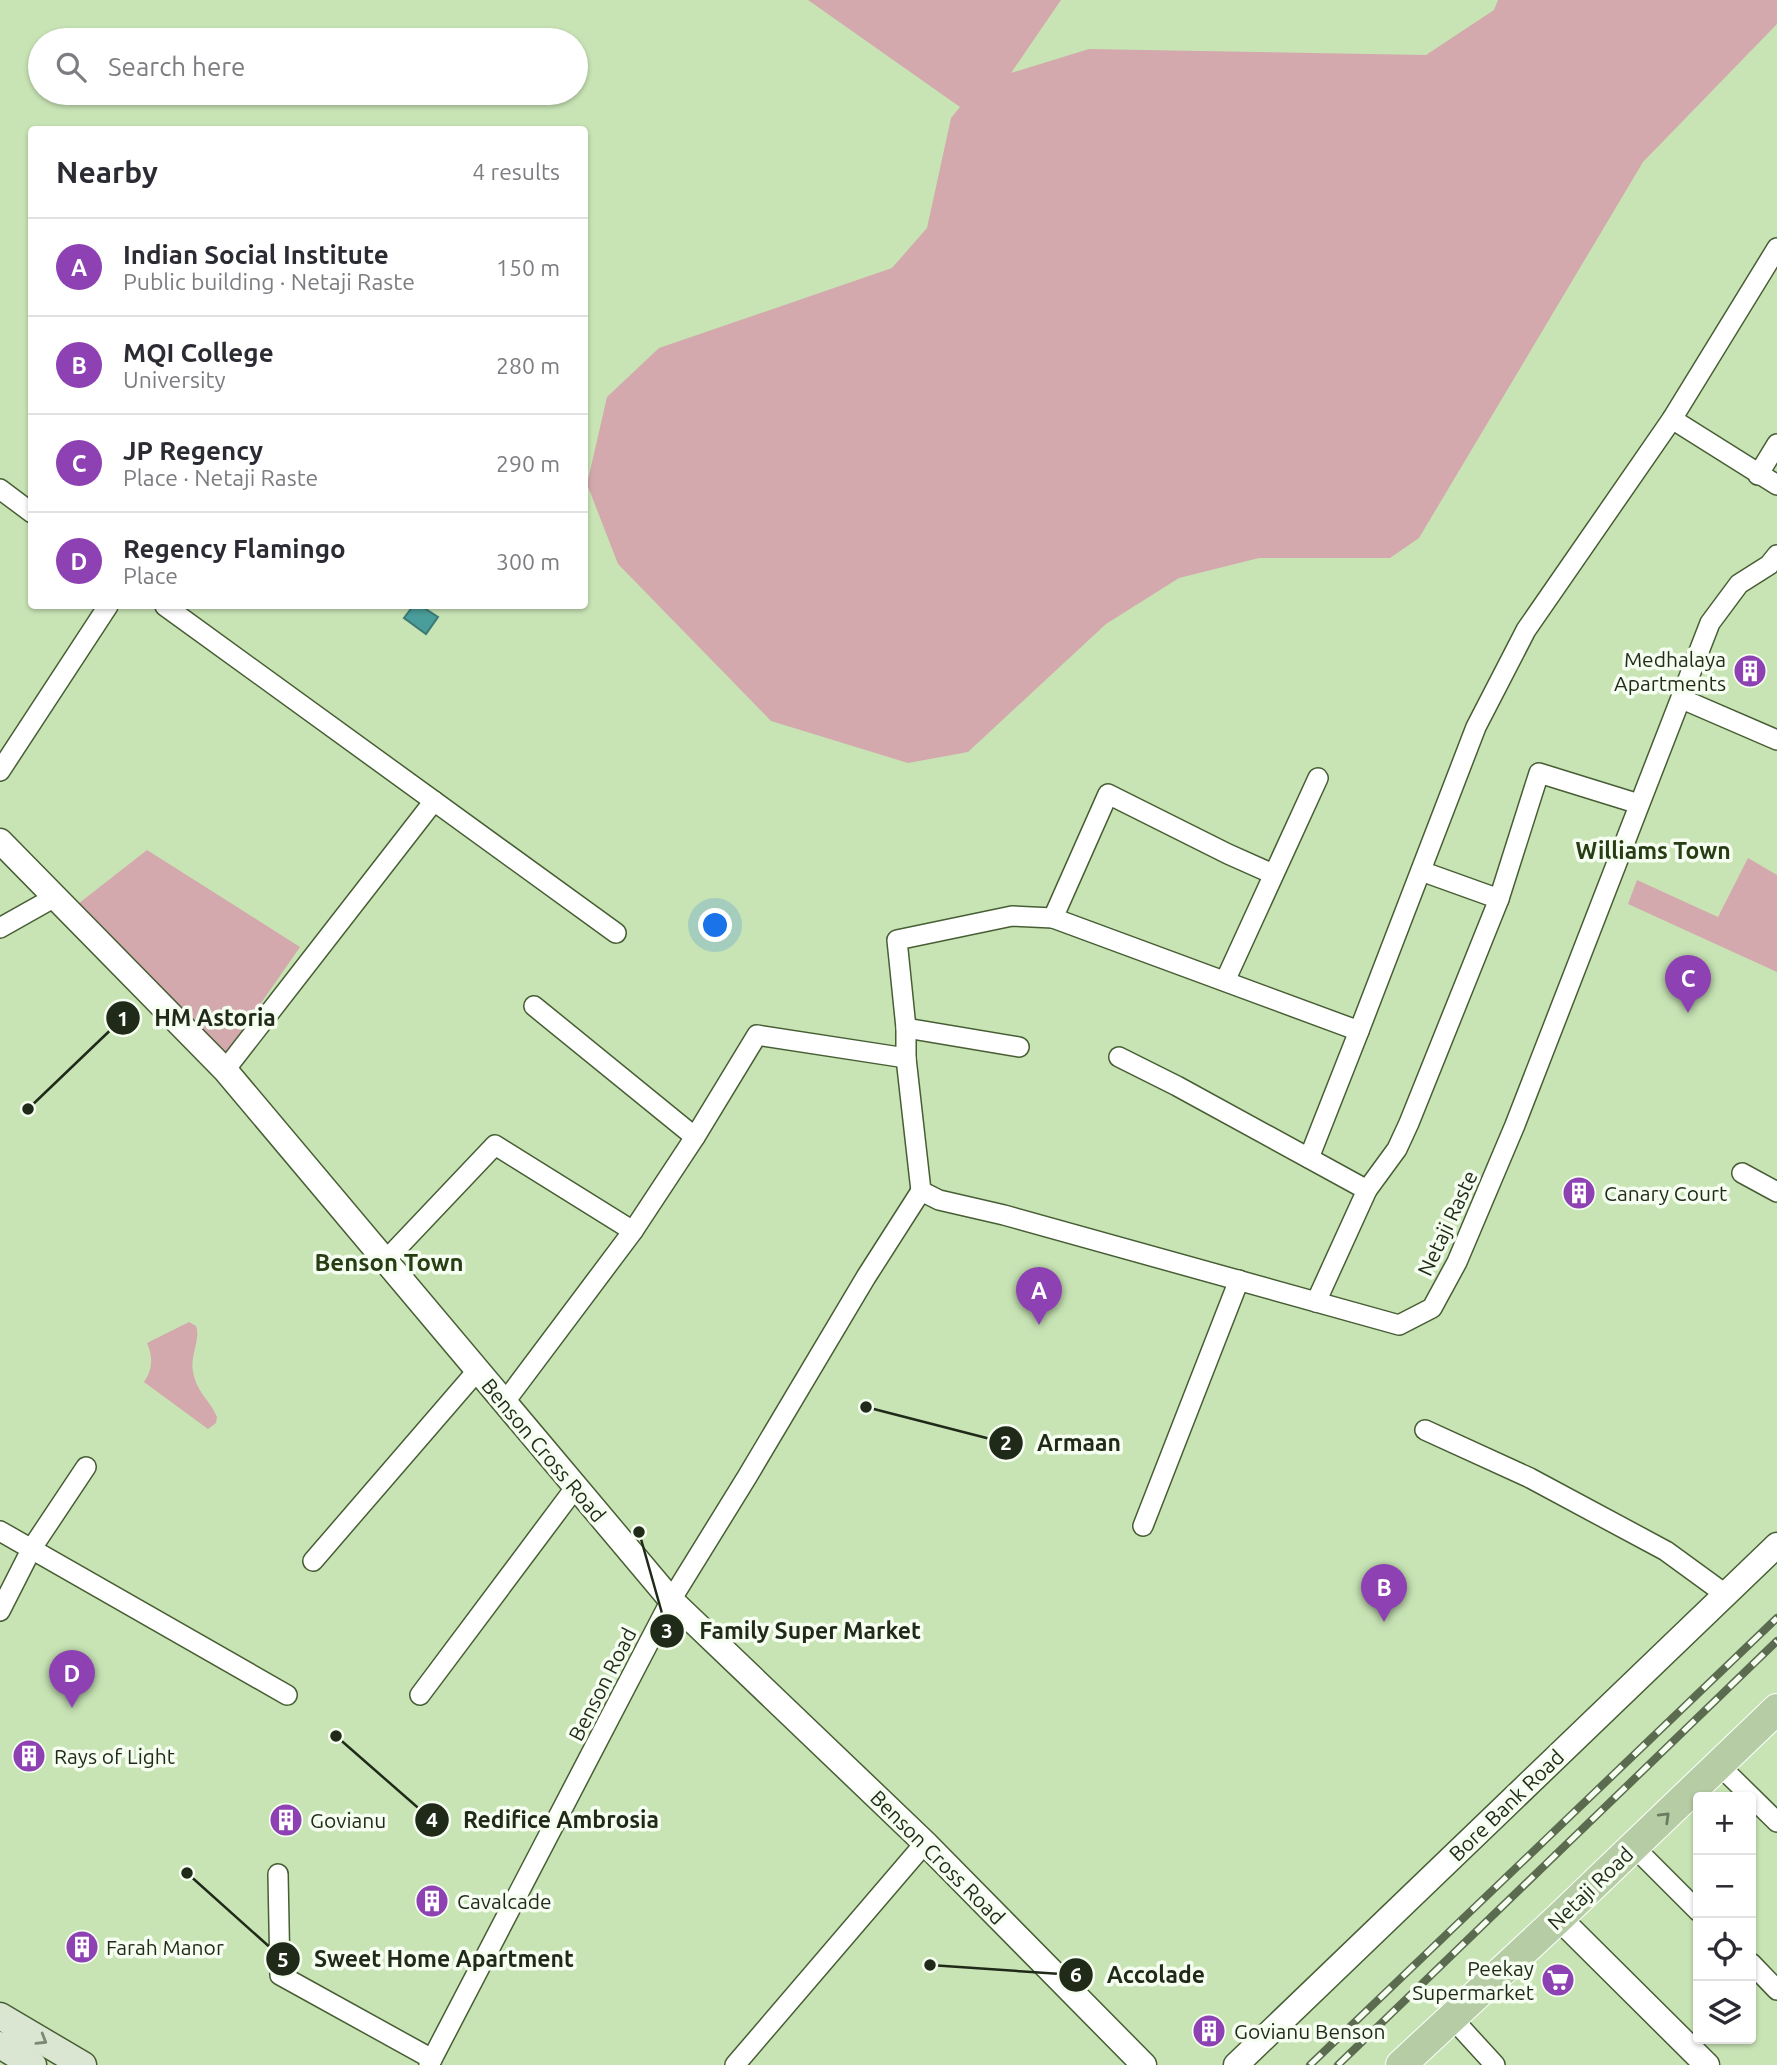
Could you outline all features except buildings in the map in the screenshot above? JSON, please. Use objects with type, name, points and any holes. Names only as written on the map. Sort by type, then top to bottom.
[{"type":"main road","name":"Netaji Road","points":[[1401,2065],[1559,1919],[1777,1709]]},
{"type":"main road","points":[[0,2016],[83,2065]]},
{"type":"street","points":[[1310,1158],[1476,727],[1526,630],[1672,419],[1777,248]]},
{"type":"street","points":[[1672,419],[1777,485]]},
{"type":"street","points":[[1758,475],[1777,444]]},
{"type":"street","points":[[0,516],[6,494],[28,510]]},
{"type":"street","name":"Netaji Raste","points":[[921,1191],[939,1200],[1017,1218],[1399,1325],[1432,1308],[1457,1262],[1515,1125],[1710,623],[1739,584],[1774,564]]},
{"type":"street","points":[[0,771],[106,609]]},
{"type":"street","points":[[169,609],[616,933]]},
{"type":"street","points":[[1682,699],[1777,740]]},
{"type":"street","points":[[1316,1302],[1367,1190],[1397,1149],[1499,899],[1539,773],[1639,804]]},
{"type":"street","points":[[1225,981],[1318,778]]},
{"type":"street","points":[[1054,918],[1108,794],[1273,874]]},
{"type":"street","points":[[225,1070],[434,801]]},
{"type":"street","name":"Benson Cross Road","points":[[0,841],[225,1070],[671,1600],[925,1843],[1144,2065]]},
{"type":"street","points":[[1421,871],[1499,899]]},
{"type":"street","points":[[0,928],[55,897]]},
{"type":"street","points":[[921,1191],[906,1058],[906,1028],[897,940],[1012,916],[1054,918],[1359,1031]]},
{"type":"street","points":[[534,1006],[695,1137]]},
{"type":"street","points":[[906,1028],[1019,1047]]},
{"type":"street","points":[[504,1403],[633,1231],[695,1137],[757,1035],[906,1058]]},
{"type":"street","points":[[1119,1057],[1367,1190]]},
{"type":"street","points":[[385,1261],[495,1145],[633,1231]]},
{"type":"street","points":[[1742,1173],[1777,1192]]},
{"type":"street","name":"Benson Road","points":[[431,2062],[671,1600],[921,1191]]},
{"type":"street","points":[[1143,1525],[1240,1280]]},
{"type":"street","points":[[313,1561],[477,1371]]},
{"type":"street","points":[[1425,1430],[1530,1478],[1666,1551],[1725,1594]]},
{"type":"street","points":[[0,1611],[32,1548],[86,1467]]},
{"type":"street","points":[[420,1695],[575,1488]]},
{"type":"street","points":[[0,1531],[287,1695]]},
{"type":"street","name":"Bore Bank Road","points":[[1236,2065],[1777,1545]]},
{"type":"street","points":[[1719,1765],[1777,1822]]},
{"type":"street","points":[[735,2065],[925,1843]]},
{"type":"street","points":[[1634,1847],[1693,1906]]},
{"type":"street","points":[[278,1874],[280,1975],[431,2062]]},
{"type":"street","points":[[1559,1919],[1707,2065]]},
{"type":"street","points":[[1756,1968],[1777,1990]]},
{"type":"street","points":[[1452,2018],[1495,2065]]},
{"type":"shaded area","points":[[808,0],[1061,0],[1011,73],[1089,49],[1426,55],[1494,10],[1498,0],[1777,0],[1777,24],[1643,162],[1419,538],[1390,558],[1259,558],[1179,578],[1106,624],[968,752],[908,763],[771,721],[618,564],[588,487],[588,480],[607,397],[659,348],[892,268],[927,228],[951,118],[960,107]]},
{"type":"shaded area","points":[[147,850],[300,947],[223,1058],[78,904]]},
{"type":"shaded area","points":[[1748,858],[1777,875],[1777,972],[1628,904],[1637,880],[1718,917]]},
{"type":"shaded area","points":[[189,1322],[196,1326],[197,1331],[192,1365],[195,1378],[217,1417],[216,1423],[208,1429],[144,1382],[151,1363],[147,1343]]},
{"type":"water","points":[[411,609],[426,609],[438,617],[426,634],[404,618]]},
{"type":"railway","points":[[1310,2065],[1777,1618]]},
{"type":"railway","points":[[1338,2065],[1777,1641]]},
{"type":"place","name":"Medhalaya Apartments","points":[[1750,671]]},
{"type":"place","name":"JP Regency","points":[[1688,1013]]},
{"type":"place","name":"HM Astoria","points":[[28,1109]]},
{"type":"place","name":"Canary Court","points":[[1579,1193]]},
{"type":"place","name":"Indian Social Institute","points":[[1039,1325]]},
{"type":"place","name":"Armaan","points":[[866,1407]]},
{"type":"place","name":"Family Super Market","points":[[639,1532]]},
{"type":"place","name":"MQI College","points":[[1384,1622]]},
{"type":"place","name":"Regency Flamingo","points":[[72,1708]]},
{"type":"place","name":"Redifice Ambrosia","points":[[336,1736]]},
{"type":"place","name":"Rays of Light","points":[[29,1756]]},
{"type":"place","name":"Govianu","points":[[286,1820]]},
{"type":"place","name":"Sweet Home Apartment","points":[[187,1873]]},
{"type":"place","name":"Cavalcade","points":[[432,1901]]},
{"type":"place","name":"Farah Manor","points":[[82,1947]]},
{"type":"place","name":"Accolade","points":[[930,1965]]},
{"type":"place","name":"Peekay Supermarket","points":[[1558,1980]]},
{"type":"place","name":"Govianu Benson","points":[[1209,2031]]},
{"type":"district","name":"Williams Town","points":[[1653,850]]},
{"type":"district","name":"Benson Town","points":[[389,1262]]}]
